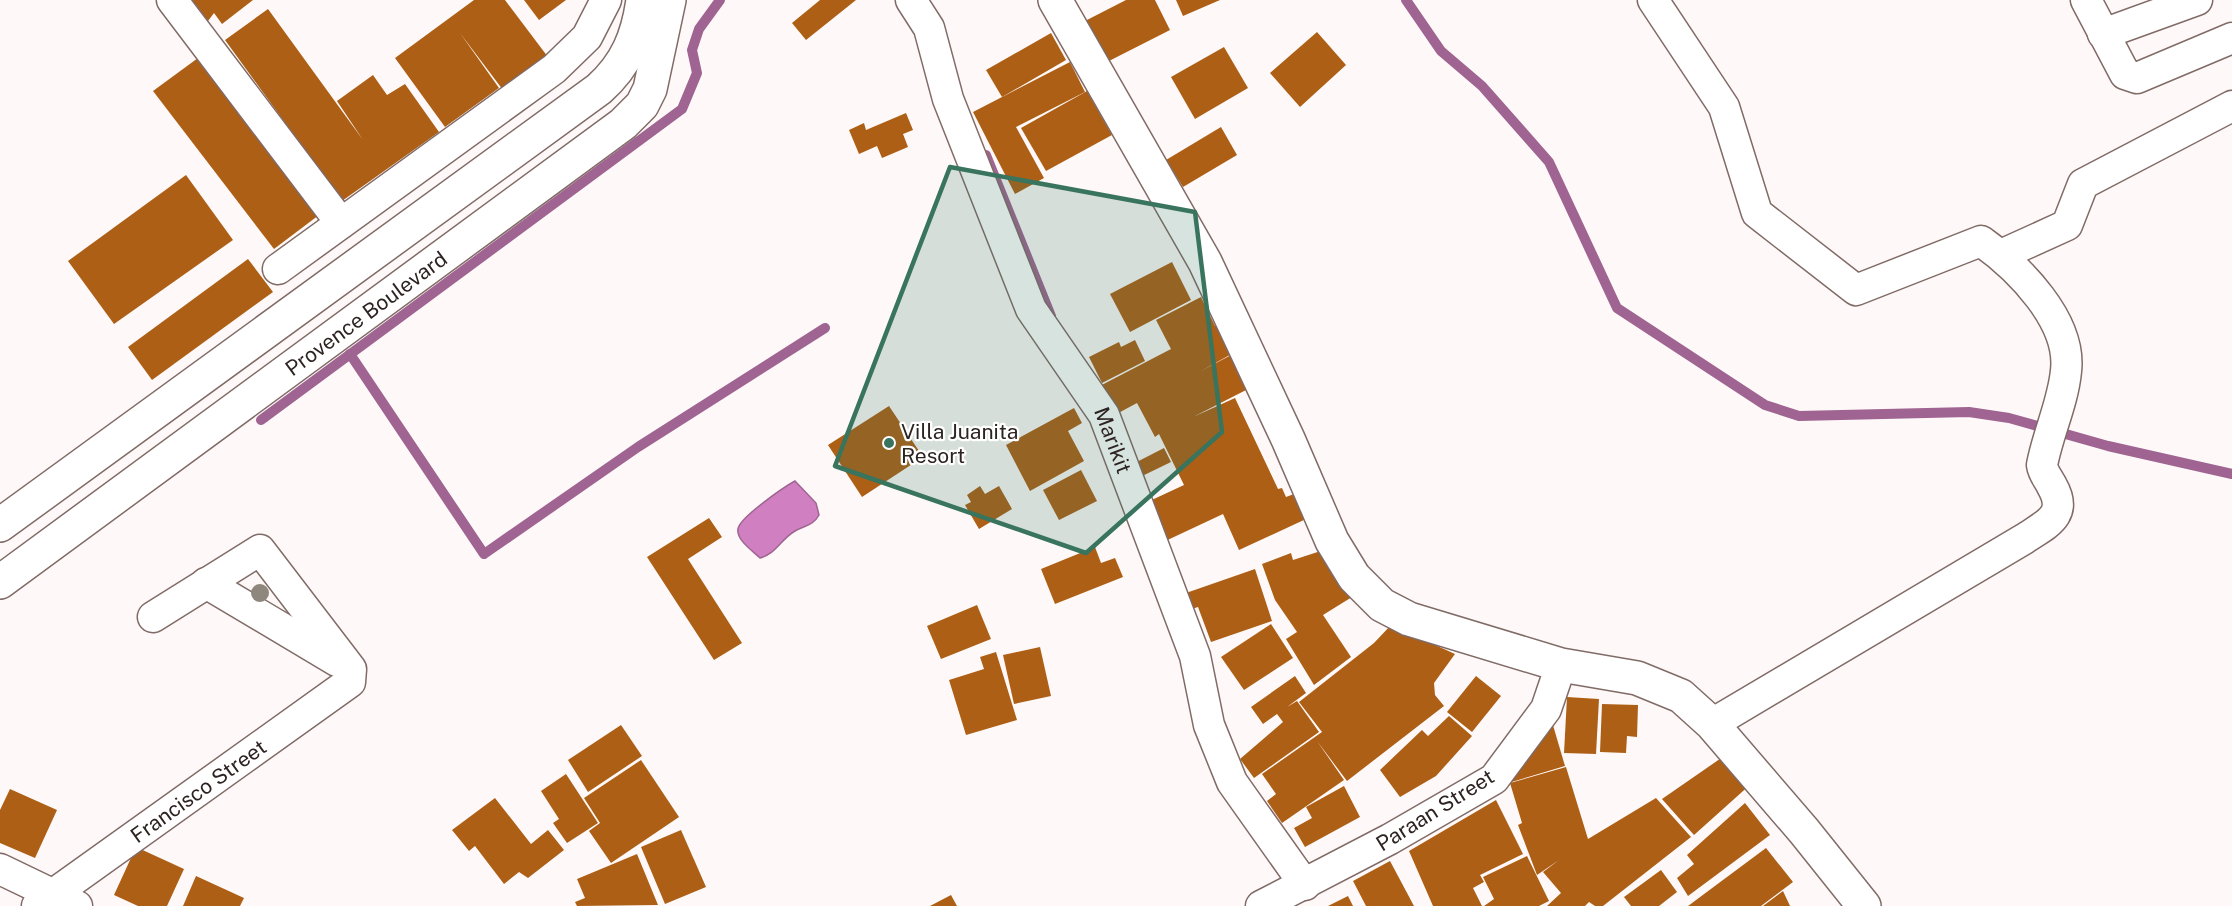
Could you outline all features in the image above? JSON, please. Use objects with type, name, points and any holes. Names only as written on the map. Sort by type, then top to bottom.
[{"type":"street","points":[[172,0],[341,223]]},
{"type":"street","points":[[278,269],[554,69],[587,37],[606,0]]},
{"type":"street","name":"Provence Boulevard","points":[[0,525],[599,89],[614,75],[628,54],[639,27],[643,0]]},
{"type":"street","name":"Provence Boulevard","points":[[0,582],[623,124],[642,105],[650,88],[669,0]]},
{"type":"street","name":"Marikit","points":[[910,0],[929,28],[948,99],[1031,309],[1104,415],[1195,656],[1209,725],[1232,782],[1305,885]]},
{"type":"street","points":[[1055,0],[1205,262],[1288,439],[1332,541],[1354,577],[1382,605],[1409,619],[1561,665],[1637,678],[1681,696],[1713,724],[1864,906]]},
{"type":"street","points":[[1653,0],[1724,107],[1757,213],[1856,290],[1981,241],[2001,255],[2044,304],[2059,325],[2064,340],[2066,369],[2064,384],[2042,465],[2043,472],[2056,494],[2058,511],[2053,518],[2024,539],[1713,724]]},
{"type":"street","points":[[2086,0],[2125,74],[2137,78],[2232,38]]},
{"type":"street","points":[[2103,34],[2197,0]]},
{"type":"street","points":[[2001,255],[2067,225],[2083,184],[2232,106]]},
{"type":"street","points":[[153,616],[260,550],[351,669]]},
{"type":"street","points":[[206,583],[351,669]]},
{"type":"street","name":"Paraan Street","points":[[1261,906],[1305,885],[1494,779],[1546,709],[1561,665]]},
{"type":"street","name":"Francisco Street","points":[[56,902],[350,682],[351,669]]},
{"type":"street","points":[[0,869],[56,902]]},
{"type":"highlighted area","points":[[950,167],[1195,212],[1222,432],[1086,553],[835,466]]},
{"type":"shaded area","points":[[795,481],[816,503],[819,515],[817,519],[795,531],[774,550],[760,558],[742,541],[738,533],[740,524],[772,496]]},
{"type":"building","points":[[192,0],[253,0],[222,24],[214,13],[208,21]]},
{"type":"building","points":[[474,0],[505,0],[551,61],[506,94],[460,33],[499,88],[445,127],[395,58]]},
{"type":"building","points":[[524,0],[566,0],[539,20]]},
{"type":"building","points":[[820,0],[856,0],[806,40],[792,23]]},
{"type":"building","points":[[1126,0],[1155,0],[1170,30],[1107,62],[1085,21]]},
{"type":"building","points":[[1176,0],[1220,0],[1183,16]]},
{"type":"building","points":[[268,9],[363,140],[337,101],[373,75],[387,95],[405,84],[439,132],[342,201],[225,40]]},
{"type":"building","points":[[1317,32],[1346,65],[1300,107],[1270,73]]},
{"type":"building","points":[[1051,33],[1066,60],[1002,97],[986,70]]},
{"type":"building","points":[[1224,47],[1248,88],[1195,119],[1171,77]]},
{"type":"building","points":[[198,58],[319,215],[274,249],[153,91]]},
{"type":"building","points":[[1070,62],[1085,92],[1016,127],[1044,178],[1015,194],[973,112]]},
{"type":"building","points":[[1087,91],[1112,135],[1046,171],[1021,128]]},
{"type":"building","points":[[906,113],[913,130],[903,134],[908,147],[882,158],[877,146],[859,154],[849,130],[864,123],[866,130]]},
{"type":"building","points":[[1221,127],[1237,155],[1183,187],[1166,160]]},
{"type":"building","points":[[186,175],[233,240],[114,324],[68,261]]},
{"type":"building","points":[[248,259],[273,292],[152,380],[128,347]]},
{"type":"building","points":[[1172,262],[1191,300],[1130,332],[1110,294]]},
{"type":"building","points":[[1201,297],[1215,326],[1221,323],[1237,351],[1199,372],[1233,354],[1250,388],[1193,417],[1235,398],[1278,489],[1282,488],[1286,497],[1294,494],[1306,519],[1239,550],[1223,514],[1159,544],[1141,505],[1184,485],[1159,434],[1155,437],[1137,403],[1111,417],[1096,388],[1171,349],[1156,320]]},
{"type":"building","points":[[1135,340],[1145,361],[1102,383],[1089,357],[1119,342],[1121,347]]},
{"type":"building","points":[[889,406],[923,457],[862,497],[828,445]]},
{"type":"building","points":[[1074,408],[1082,423],[1068,431],[1084,461],[1030,491],[1006,445]]},
{"type":"building","points":[[1164,448],[1171,462],[1134,480],[1127,467]]},
{"type":"building","points":[[1081,470],[1097,501],[1059,520],[1043,490]]},
{"type":"building","points":[[980,486],[985,494],[999,486],[1012,509],[979,529],[965,505],[971,502],[967,495]]},
{"type":"building","points":[[709,518],[722,537],[688,559],[742,643],[714,660],[647,557]]},
{"type":"building","points":[[1095,547],[1101,563],[1115,558],[1123,577],[1055,604],[1041,569]]},
{"type":"building","points":[[1330,548],[1352,597],[1323,615],[1351,657],[1314,685],[1286,639],[1297,632],[1275,600],[1262,564],[1291,553],[1293,560]]},
{"type":"building","points":[[1255,569],[1272,621],[1211,642],[1198,607],[1192,609],[1186,593]]},
{"type":"building","points":[[977,605],[991,639],[941,659],[927,626]]},
{"type":"building","points":[[1271,624],[1293,658],[1244,690],[1221,657]]},
{"type":"building","points":[[1391,625],[1455,654],[1434,683],[1435,695],[1444,706],[1347,781],[1317,741],[1344,780],[1282,823],[1267,801],[1276,794],[1262,774],[1322,732],[1299,702],[1374,643]]},
{"type":"building","points":[[1040,647],[1051,696],[1014,704],[1003,655]]},
{"type":"building","points":[[996,652],[1017,720],[966,735],[949,680],[984,669],[980,657]]},
{"type":"building","points":[[1295,676],[1306,693],[1287,707],[1297,701],[1319,732],[1254,778],[1240,759],[1283,722],[1277,714],[1263,724],[1251,707]]},
{"type":"building","points":[[1476,676],[1501,696],[1472,732],[1447,712]]},
{"type":"building","points":[[1567,697],[1599,699],[1596,754],[1564,753]]},
{"type":"building","points":[[1602,704],[1638,705],[1637,737],[1627,736],[1626,753],[1600,752]]},
{"type":"building","points":[[1550,715],[1565,766],[1508,783]]},
{"type":"building","points":[[1449,716],[1472,736],[1436,776],[1400,797],[1380,770],[1422,730],[1428,736]]},
{"type":"building","points":[[621,725],[642,756],[588,792],[568,760]]},
{"type":"building","points":[[1727,754],[1752,783],[1694,835],[1662,799]]},
{"type":"building","points":[[641,760],[679,817],[611,863],[589,831],[600,823],[584,798]]},
{"type":"building","points":[[1566,767],[1588,839],[1656,798],[1691,837],[1603,906],[1595,906],[1589,902],[1585,906],[1547,906],[1561,893],[1543,872],[1559,860],[1537,875],[1518,825],[1522,823],[1510,783]]},
{"type":"building","points":[[566,774],[598,823],[567,843],[553,823],[559,819],[541,791]]},
{"type":"building","points":[[1344,786],[1360,817],[1305,847],[1294,828],[1312,818],[1306,807]]},
{"type":"building","points":[[10,789],[57,810],[35,858],[0,843],[0,810]]},
{"type":"building","points":[[495,798],[531,844],[548,830],[564,850],[528,878],[519,872],[504,884],[475,846],[469,851],[452,830]]},
{"type":"building","points":[[1496,800],[1523,854],[1480,875],[1484,882],[1473,888],[1482,906],[1433,906],[1409,851]]},
{"type":"building","points":[[1745,803],[1770,835],[1688,896],[1677,878],[1694,864],[1687,855]]},
{"type":"building","points":[[681,830],[706,887],[665,904],[641,847]]},
{"type":"building","points":[[136,847],[184,869],[167,906],[138,906],[114,895]]},
{"type":"building","points":[[1766,848],[1793,882],[1761,906],[1688,906]]},
{"type":"building","points":[[637,854],[658,905],[577,906],[575,902],[585,898],[577,879]]},
{"type":"building","points":[[1527,856],[1549,901],[1539,906],[1484,906],[1494,899],[1483,877]]},
{"type":"building","points":[[1390,861],[1414,906],[1366,906],[1353,881]]},
{"type":"building","points":[[1661,870],[1677,892],[1659,906],[1631,906],[1624,897]]},
{"type":"building","points":[[196,876],[244,898],[240,906],[183,906]]},
{"type":"building","points":[[1783,891],[1790,906],[1763,906]]},
{"type":"building","points":[[951,895],[957,906],[930,906]]},
{"type":"building","points":[[1348,896],[1353,906],[1328,906]]},
{"type":"waterway","points":[[261,420],[682,109],[697,73],[692,50],[699,29],[720,0]]},
{"type":"waterway","points":[[1406,0],[1441,51],[1482,86],[1549,162],[1617,308],[1765,405],[1799,416],[1969,412],[2009,418],[2108,446],[2232,474]]},
{"type":"waterway","points":[[986,155],[1051,316]]},
{"type":"waterway","points":[[350,354],[484,554],[638,447],[825,328]]},
{"type":"place","name":"Villa Juanita Resort","points":[[889,443]]}]
